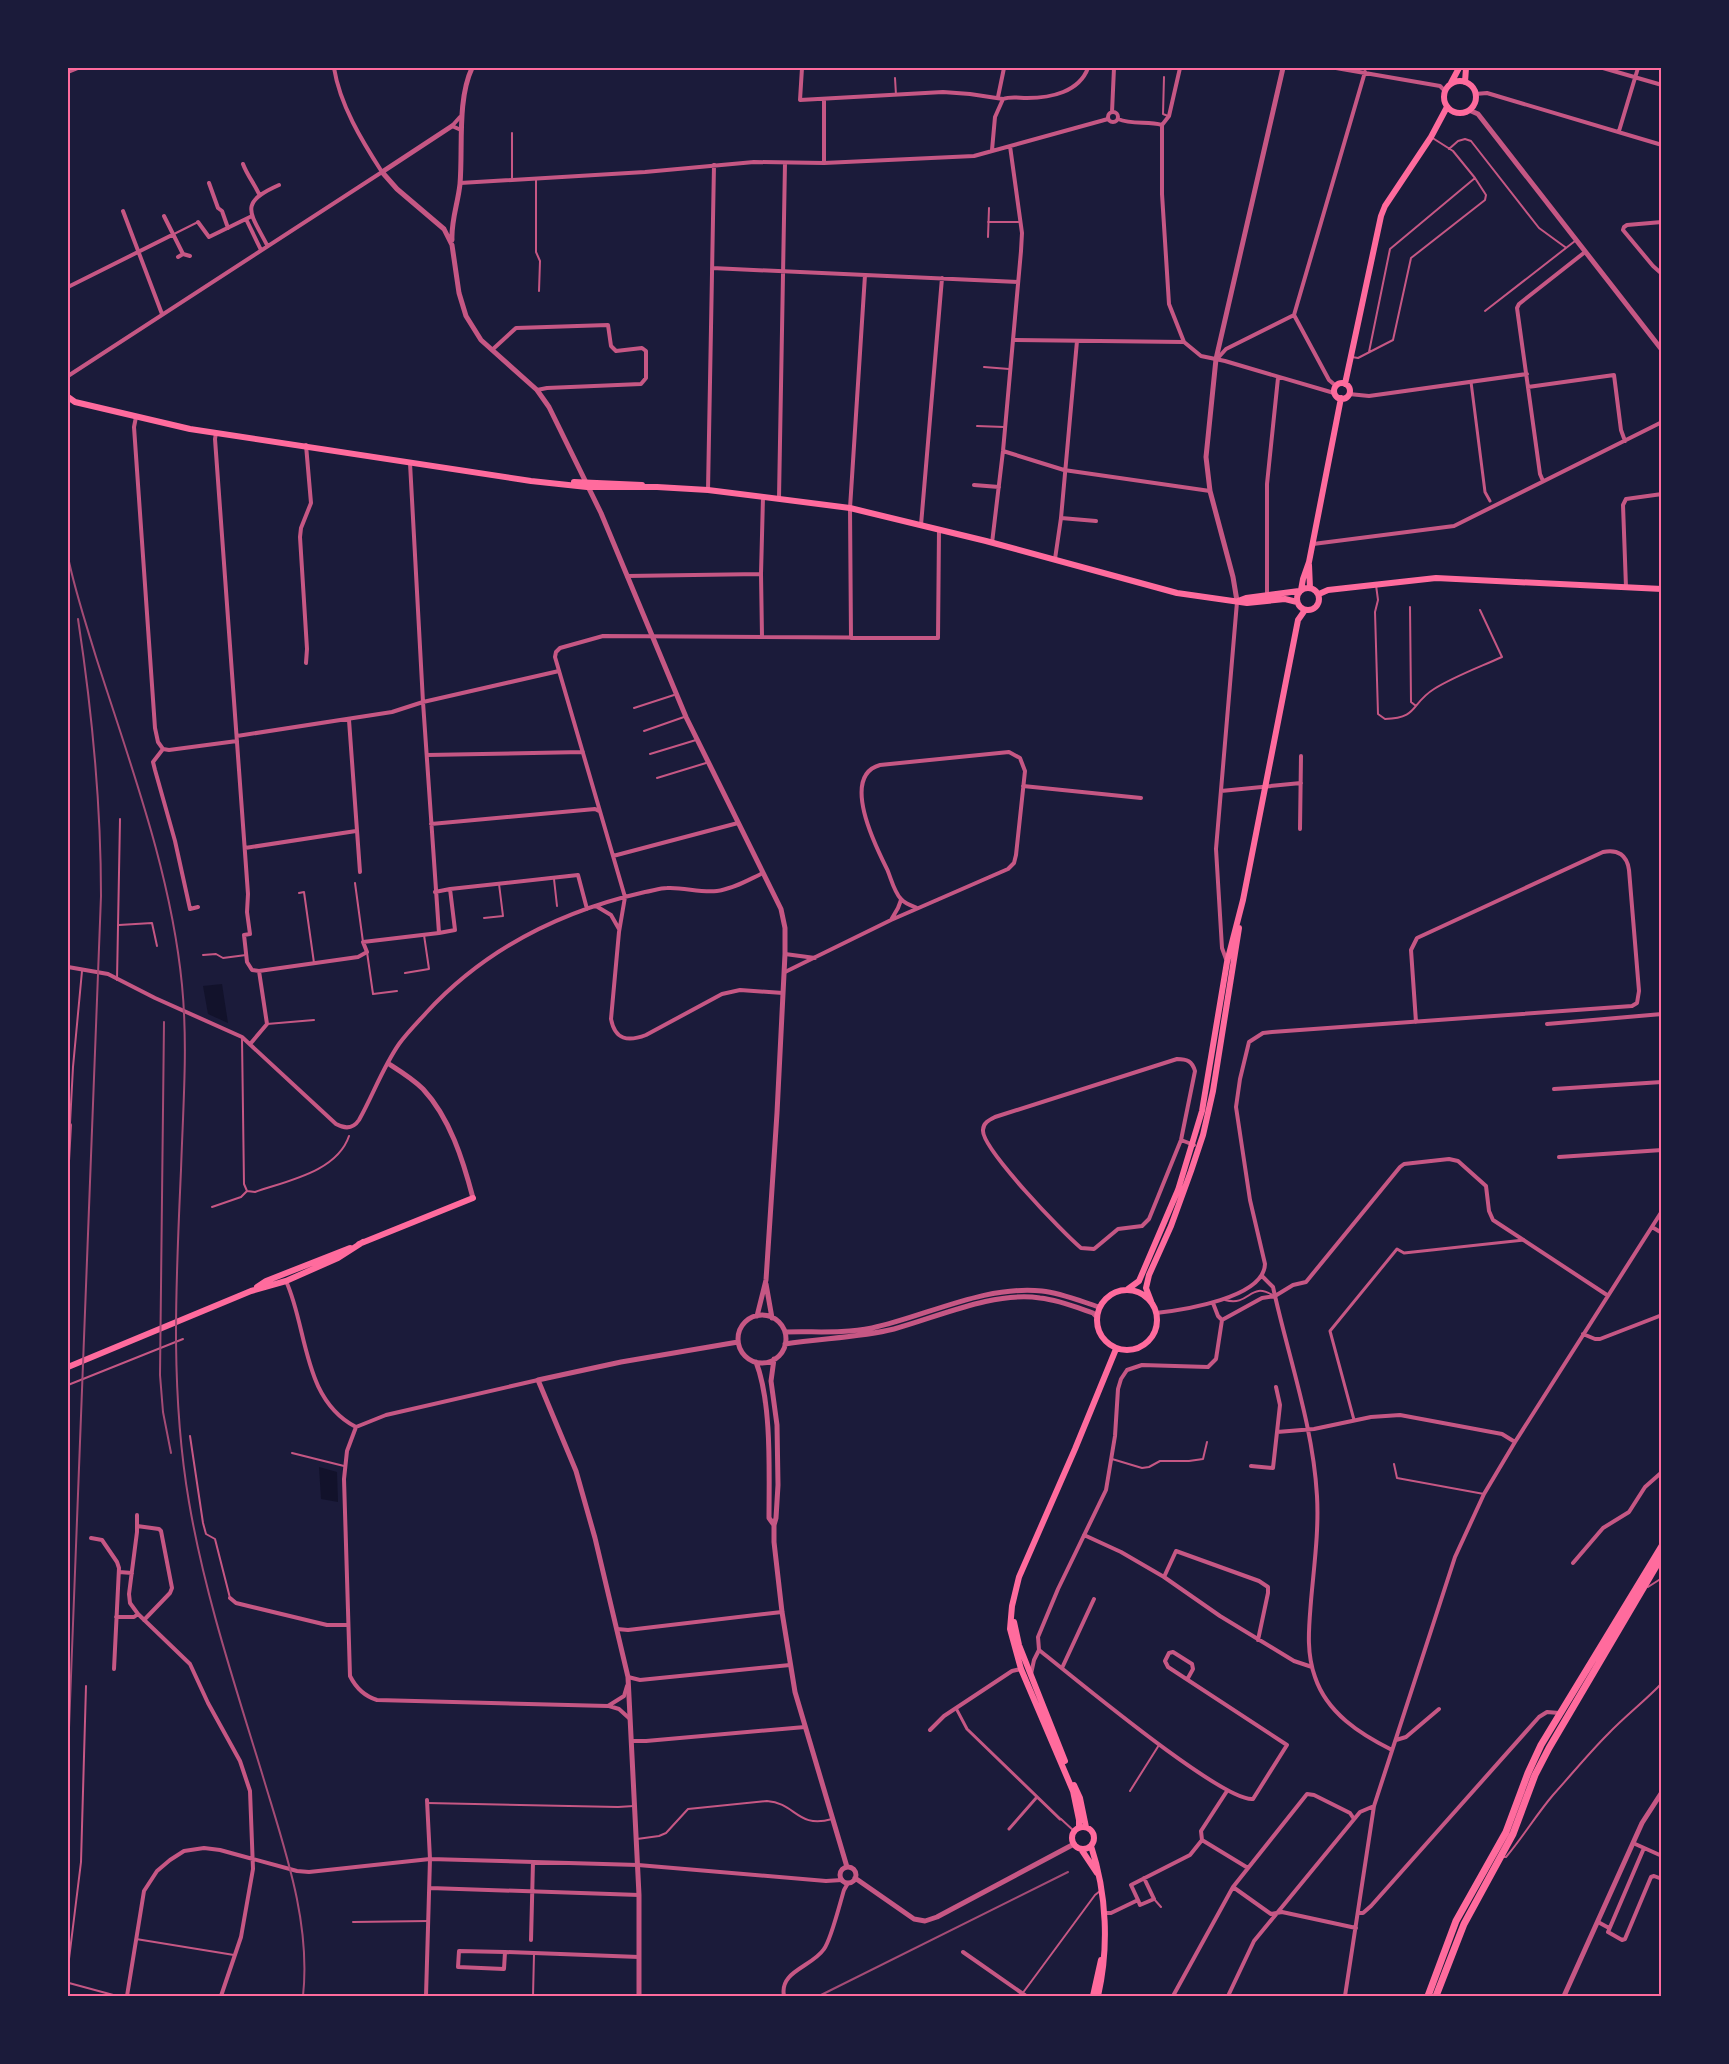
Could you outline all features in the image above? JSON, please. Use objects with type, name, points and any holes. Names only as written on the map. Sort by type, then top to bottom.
[{"type":"main road","points":[[1450,84],[1465,82],[1473,89],[1474,103],[1469,110],[1460,113],[1451,111],[1444,99],[1445,91],[1450,84],[1455,79],[1459,68]]},
{"type":"main road","points":[[1465,82],[1466,68]]},
{"type":"main road","points":[[1341,398],[1348,394],[1348,387],[1345,384],[1350,356],[1381,216],[1385,206],[1431,137],[1447,107]]},
{"type":"main road","points":[[1297,602],[1313,544],[1341,398],[1335,389],[1340,383],[1345,384]]},
{"type":"main road","points":[[68,399],[190,429],[523,479],[586,485],[708,490],[850,508],[939,529],[1177,593],[1247,603],[1285,599],[1297,602],[1305,610]]},
{"type":"main road","points":[[1309,562],[1310,588]]},
{"type":"main road","points":[[1319,594],[1328,590],[1436,578],[1662,590]]},
{"type":"main road","points":[[1237,602],[1246,598],[1310,588]]},
{"type":"main road","points":[[1310,588],[1319,594]]},
{"type":"main road","points":[[1305,610],[1315,608],[1319,594]]},
{"type":"main road","points":[[1243,900],[1227,962],[1202,1111],[1178,1190],[1137,1283],[1105,1299],[1096,1316],[1101,1336],[1107,1344],[1116,1349],[1135,1350],[1143,1346],[1155,1331],[1156,1313],[1146,1288],[1149,1275],[1198,1152],[1213,1090],[1243,900],[1264,786],[1297,626],[1305,610]]},
{"type":"main road","points":[[284,1277],[472,1198]]},
{"type":"main road","points":[[315,1264],[338,1258],[363,1242]]},
{"type":"main road","points":[[68,1368],[251,1291],[266,1281],[284,1277],[321,1262],[339,1252]]},
{"type":"main road","points":[[1128,1289],[1137,1291],[1151,1301]]},
{"type":"main road","points":[[1080,1829],[1073,1791],[1022,1669],[1010,1629],[1012,1606],[1019,1577],[1116,1349]]},
{"type":"main road","points":[[1428,1996],[1456,1921],[1506,1832],[1530,1766],[1559,1713],[1662,1546]]},
{"type":"main road","points":[[1436,1996],[1464,1924],[1513,1834],[1535,1775],[1662,1556]]},
{"type":"main road","points":[[1012,1606],[1019,1645],[1080,1798],[1080,1829],[1072,1837],[1074,1844],[1081,1849],[1099,1876]]},
{"type":"main road","points":[[1080,1829],[1092,1830],[1095,1837],[1091,1846],[1102,1889],[1104,1968],[1098,1996]]},
{"type":"main road","points":[[1081,1849],[1091,1846]]},
{"type":"main road","points":[[1093,1996],[1103,1954]]},
{"type":"street","points":[[68,72],[78,68]]},
{"type":"street","points":[[334,68],[343,100],[382,172],[397,189],[444,229],[453,245]]},
{"type":"street","points":[[472,68],[462,114],[460,183],[453,226],[459,293],[466,315],[481,340],[537,390],[549,407],[601,513],[650,635],[696,739],[781,909],[785,928],[785,972],[766,1280],[757,1316]]},
{"type":"street","points":[[802,68],[800,100],[943,92],[1001,98],[1055,96],[1077,84],[1088,68]]},
{"type":"street","points":[[992,150],[995,117],[1001,98],[1004,68]]},
{"type":"street","points":[[460,183],[754,162],[824,163],[974,156],[1108,118],[1112,112],[1114,68]]},
{"type":"street","points":[[1180,68],[1169,116],[1162,126],[1162,194],[1169,304],[1184,342],[1201,356],[1278,378],[1335,389]]},
{"type":"street","points":[[1234,967],[1227,962],[1222,948],[1216,849],[1237,602],[1210,490],[1206,457],[1216,359],[1283,68]]},
{"type":"street","points":[[1336,68],[1440,86],[1445,91]]},
{"type":"street","points":[[1602,68],[1662,86]]},
{"type":"street","points":[[1619,131],[1638,68]]},
{"type":"street","points":[[1335,389],[1294,315],[1365,72]]},
{"type":"street","points":[[1475,94],[1487,93],[1662,145]]},
{"type":"street","points":[[824,99],[824,163]]},
{"type":"street","points":[[1469,110],[1478,114],[1662,350]]},
{"type":"street","points":[[1112,112],[1117,113],[1118,119]]},
{"type":"street","points":[[68,376],[452,126],[462,114]]},
{"type":"street","points":[[1108,118],[1112,122],[1118,119]]},
{"type":"street","points":[[1118,119],[1124,122],[1155,123],[1162,126]]},
{"type":"street","points":[[452,126],[463,132]]},
{"type":"street","points":[[992,543],[1003,451],[1022,233],[1010,146]]},
{"type":"street","points":[[779,498],[785,163]]},
{"type":"street","points":[[243,164],[259,194]]},
{"type":"street","points":[[708,490],[714,165]]},
{"type":"street","points":[[209,183],[228,228]]},
{"type":"street","points":[[267,245],[252,216],[252,204],[259,194],[279,185]]},
{"type":"street","points":[[123,211],[162,314]]},
{"type":"street","points":[[164,216],[180,256],[190,256]]},
{"type":"street","points":[[198,222],[209,237],[252,216]]},
{"type":"street","points":[[246,219],[261,250]]},
{"type":"street","points":[[1662,222],[1627,225],[1623,230],[1662,274]]},
{"type":"street","points":[[444,229],[453,226]]},
{"type":"street","points":[[68,287],[172,235]]},
{"type":"street","points":[[1544,481],[1540,474],[1517,308],[1519,304],[1585,252]]},
{"type":"street","points":[[712,268],[1018,282]]},
{"type":"street","points":[[851,638],[850,508],[865,275]]},
{"type":"street","points":[[921,525],[942,278]]},
{"type":"street","points":[[1216,359],[1226,349],[1294,315]]},
{"type":"street","points":[[491,350],[516,328],[608,325],[611,346],[616,351],[642,348],[646,351],[646,378],[641,384],[537,390]]},
{"type":"street","points":[[1013,340],[1184,342]]},
{"type":"street","points":[[1054,560],[1077,341]]},
{"type":"street","points":[[1348,394],[1369,396],[1527,374]]},
{"type":"street","points":[[1528,387],[1614,375],[1621,430],[1625,441]]},
{"type":"street","points":[[1267,595],[1267,484],[1278,378]]},
{"type":"street","points":[[1471,382],[1485,492],[1490,501]]},
{"type":"street","points":[[136,417],[134,427],[155,728],[158,742],[163,749],[169,750],[237,741]]},
{"type":"street","points":[[1313,544],[1454,526],[1662,422]]},
{"type":"street","points":[[217,432],[215,439],[248,894],[247,912],[250,934],[244,935],[247,962],[252,970],[259,970],[358,957],[367,952],[363,942],[455,930],[450,889]]},
{"type":"street","points":[[306,445],[310,503],[300,537],[307,639],[306,663]]},
{"type":"street","points":[[1003,451],[1064,470],[1210,490]]},
{"type":"street","points":[[410,463],[439,933]]},
{"type":"street","points":[[974,485],[999,487]]},
{"type":"street","points":[[1626,588],[1623,505],[1626,499],[1662,494]]},
{"type":"street","points":[[762,637],[763,496]]},
{"type":"street","points":[[1060,518],[1096,521]]},
{"type":"street","points":[[783,993],[740,990],[729,992],[632,1039],[623,1038],[613,1029],[611,1019],[619,932],[625,897],[555,654],[560,648],[603,636],[938,638],[939,529]]},
{"type":"street","points":[[626,576],[761,574]]},
{"type":"street","points":[[237,735],[392,712],[423,702],[559,671]]},
{"type":"street","points":[[349,720],[360,872]]},
{"type":"street","points":[[163,749],[153,762],[175,841],[190,909],[198,907]]},
{"type":"street","points":[[427,755],[583,752]]},
{"type":"street","points":[[785,972],[891,920],[1008,869],[1014,863],[1025,771],[1020,758],[1009,752],[886,765],[870,769],[864,778],[866,823],[901,900],[917,908]]},
{"type":"street","points":[[1300,829],[1301,756]]},
{"type":"street","points":[[1221,790],[1301,783]]},
{"type":"street","points":[[1023,786],[1141,798]]},
{"type":"street","points":[[431,825],[594,809],[599,811]]},
{"type":"street","points":[[613,856],[738,823]]},
{"type":"street","points":[[245,848],[356,831]]},
{"type":"street","points":[[1156,1313],[1213,1303],[1249,1286],[1262,1276],[1265,1264],[1250,1200],[1236,1107],[1249,1042],[1254,1037],[1272,1032],[1416,1022],[1632,1006],[1637,1003],[1639,991],[1628,862],[1615,851],[1603,852],[1418,938],[1412,950],[1416,1022]]},
{"type":"street","points":[[68,967],[104,973],[242,1037],[336,1124],[348,1128],[359,1120],[401,1042],[428,1011],[481,963],[513,941],[587,909],[625,897],[667,888],[718,891],[741,884],[764,873]]},
{"type":"street","points":[[435,892],[578,875],[587,909]]},
{"type":"street","points":[[891,920],[901,900]]},
{"type":"street","points":[[596,906],[611,915],[618,925],[619,932]]},
{"type":"street","points":[[785,954],[815,958]]},
{"type":"street","points":[[251,1043],[267,1024],[259,970]]},
{"type":"street","points":[[1547,1024],[1662,1014]]},
{"type":"street","points":[[1177,1059],[1186,1059],[1195,1071],[1181,1140],[1146,1223],[1139,1227],[1121,1227],[1096,1248],[1084,1250],[1003,1166],[987,1144],[982,1128],[986,1122],[995,1117],[1177,1059]]},
{"type":"street","points":[[389,1064],[422,1088],[438,1108],[466,1173],[472,1198]]},
{"type":"street","points":[[1554,1089],[1662,1082]]},
{"type":"street","points":[[68,1161],[70,1125]]},
{"type":"street","points":[[1177,1150],[1190,1155],[1198,1152],[1193,1143],[1181,1140]]},
{"type":"street","points":[[1559,1157],[1662,1150]]},
{"type":"street","points":[[1222,1320],[1262,1298],[1275,1296],[1293,1285],[1306,1282],[1404,1164],[1449,1160],[1458,1161],[1486,1186],[1489,1211],[1493,1220],[1607,1295]]},
{"type":"street","points":[[1345,1996],[1374,1806],[1455,1557],[1484,1494],[1515,1442],[1662,1211]]},
{"type":"street","points":[[1652,1227],[1662,1233]]},
{"type":"street","points":[[1354,1420],[1330,1331],[1397,1249],[1404,1253],[1524,1240]]},
{"type":"street","points":[[1262,1276],[1273,1287],[1308,1429],[1317,1498],[1317,1534],[1308,1639],[1312,1667],[1320,1689],[1335,1712],[1392,1750]]},
{"type":"street","points":[[284,1277],[310,1365],[321,1392],[341,1416],[356,1426]]},
{"type":"street","points":[[766,1280],[772,1318]]},
{"type":"street","points":[[784,1332],[826,1333],[863,1329],[980,1297],[1019,1290],[1050,1292],[1099,1307]]},
{"type":"street","points":[[785,1344],[893,1329],[981,1304],[1011,1298],[1038,1297],[1059,1301],[1096,1316]]},
{"type":"street","points":[[1213,1303],[1218,1317],[1222,1320]]},
{"type":"street","points":[[1583,1334],[1595,1340],[1600,1339],[1662,1314]]},
{"type":"street","points":[[757,1316],[772,1318],[782,1326],[785,1344],[783,1350],[774,1359],[762,1363],[756,1362],[744,1355],[738,1342],[741,1329],[750,1318],[757,1316]]},
{"type":"street","points":[[1031,1674],[1034,1660],[1040,1650],[1038,1637],[1058,1589],[1106,1490],[1121,1379],[1127,1370],[1142,1365],[1208,1367],[1216,1359],[1222,1320]]},
{"type":"street","points":[[356,1426],[386,1415],[537,1380],[738,1342]]},
{"type":"street","points":[[774,1359],[771,1381],[777,1425],[778,1485],[774,1525],[776,1570],[782,1612],[795,1692],[847,1867]]},
{"type":"street","points":[[756,1362],[762,1381],[767,1436],[769,1518],[774,1525]]},
{"type":"street","points":[[537,1380],[576,1471],[595,1538],[628,1679],[638,1865],[639,1996]]},
{"type":"street","points":[[1251,1466],[1272,1468],[1280,1406],[1276,1387]]},
{"type":"street","points":[[1277,1432],[1308,1429],[1386,1415],[1414,1417],[1502,1434],[1515,1442]]},
{"type":"street","points":[[356,1426],[344,1466],[350,1676],[361,1692],[377,1700],[608,1706],[619,1709],[631,1720]]},
{"type":"street","points":[[1573,1563],[1603,1528],[1629,1512],[1645,1487],[1662,1472]]},
{"type":"street","points":[[137,1515],[129,1599],[138,1614],[190,1664],[208,1703],[240,1761],[251,1798],[253,1869],[248,1903],[236,1956],[221,1996]]},
{"type":"street","points":[[137,1526],[161,1531],[172,1583],[170,1593],[144,1620]]},
{"type":"street","points":[[1084,1535],[1164,1577],[1258,1640],[1294,1661],[1312,1667]]},
{"type":"street","points":[[91,1538],[102,1540],[117,1562],[119,1572],[114,1669]]},
{"type":"street","points":[[1164,1577],[1176,1551],[1259,1581],[1268,1587],[1258,1640]]},
{"type":"street","points":[[119,1572],[132,1573]]},
{"type":"street","points":[[230,1598],[236,1603],[327,1625],[347,1625]]},
{"type":"street","points":[[1062,1668],[1094,1599]]},
{"type":"street","points":[[616,1629],[628,1630],[782,1612]]},
{"type":"street","points":[[116,1617],[134,1617],[138,1614]]},
{"type":"street","points":[[1040,1650],[1159,1745],[1227,1791],[1246,1800],[1253,1799],[1287,1745],[1168,1667],[1165,1661],[1169,1653],[1173,1652],[1192,1664],[1193,1669],[1188,1678]]},
{"type":"street","points":[[628,1679],[640,1680],[790,1665]]},
{"type":"street","points":[[930,1731],[944,1716],[957,1710],[1012,1671],[1022,1669]]},
{"type":"street","points":[[608,1706],[624,1696],[628,1679]]},
{"type":"street","points":[[1396,1740],[1406,1737],[1439,1709]]},
{"type":"street","points":[[957,1710],[967,1729],[1060,1819]]},
{"type":"street","points":[[1358,1913],[1363,1913],[1371,1906],[1539,1717],[1547,1712],[1559,1713],[1567,1717]]},
{"type":"street","points":[[632,1741],[805,1727]]},
{"type":"street","points":[[1144,1878],[1154,1899],[1140,1905],[1131,1885],[1144,1878],[1190,1855],[1202,1840],[1201,1831],[1227,1791]]},
{"type":"street","points":[[1564,1996],[1642,1823],[1662,1792]]},
{"type":"street","points":[[1173,1996],[1233,1887],[1307,1794],[1314,1795],[1350,1813],[1354,1819]]},
{"type":"street","points":[[1009,1829],[1037,1797]]},
{"type":"street","points":[[426,1996],[430,1888],[427,1802]]},
{"type":"street","points":[[1228,1996],[1254,1941],[1360,1812],[1374,1806]]},
{"type":"street","points":[[1202,1840],[1248,1868]]},
{"type":"street","points":[[1633,1843],[1662,1856]]},
{"type":"street","points":[[855,1878],[914,1919],[926,1921],[1074,1844]]},
{"type":"street","points":[[127,1996],[144,1891],[157,1871],[184,1851],[204,1848],[220,1850],[297,1871],[309,1872],[430,1859],[638,1865],[826,1881],[842,1880],[848,1883]]},
{"type":"street","points":[[1644,1848],[1609,1928],[1609,1933],[1625,1939],[1651,1877],[1662,1880]]},
{"type":"street","points":[[531,1940],[534,1862]]},
{"type":"street","points":[[847,1867],[855,1870],[855,1878]]},
{"type":"street","points":[[842,1880],[840,1873],[847,1867]]},
{"type":"street","points":[[784,1996],[783,1987],[788,1977],[810,1963],[825,1948],[844,1890],[855,1878]]},
{"type":"street","points":[[1233,1887],[1271,1914],[1282,1911],[1356,1928]]},
{"type":"street","points":[[430,1888],[639,1895]]},
{"type":"street","points":[[1104,1913],[1138,1900]]},
{"type":"street","points":[[1598,1922],[1609,1928]]},
{"type":"street","points":[[505,1952],[504,1969],[458,1967],[459,1951],[505,1952],[639,1957]]},
{"type":"street","points":[[963,1952],[1024,1995]]},
{"type":"lane","points":[[1164,77],[1163,114],[1169,116]]},
{"type":"lane","points":[[895,78],[896,95]]},
{"type":"lane","points":[[513,133],[513,180]]},
{"type":"lane","points":[[1350,356],[1358,358],[1393,340],[1411,258],[1485,200],[1486,195],[1475,178],[1449,148],[1431,137]]},
{"type":"lane","points":[[1449,148],[1458,141],[1465,139],[1471,141],[1539,228],[1565,247]]},
{"type":"lane","points":[[1369,352],[1390,249],[1475,178]]},
{"type":"lane","points":[[536,179],[536,252],[540,261],[539,291]]},
{"type":"lane","points":[[988,237],[989,208]]},
{"type":"lane","points":[[172,235],[198,222]]},
{"type":"lane","points":[[988,222],[1020,222]]},
{"type":"lane","points":[[1485,311],[1575,240]]},
{"type":"lane","points":[[984,367],[1009,369]]},
{"type":"lane","points":[[977,426],[1005,427]]},
{"type":"lane","points":[[1376,585],[1378,714],[1385,719],[1401,719],[1409,715],[1433,690],[1502,657],[1480,610]]},
{"type":"lane","points":[[1410,607],[1411,702],[1416,706]]},
{"type":"lane","points":[[634,708],[676,695]]},
{"type":"lane","points":[[644,731],[686,717]]},
{"type":"lane","points":[[650,754],[696,739]]},
{"type":"lane","points":[[657,778],[708,763]]},
{"type":"lane","points":[[117,980],[120,819]]},
{"type":"lane","points":[[554,878],[557,906]]},
{"type":"lane","points":[[355,883],[363,942]]},
{"type":"lane","points":[[484,918],[503,915],[499,884]]},
{"type":"lane","points":[[299,893],[304,892],[314,963]]},
{"type":"lane","points":[[119,925],[152,923],[157,946]]},
{"type":"lane","points":[[405,973],[429,969],[424,935]]},
{"type":"lane","points":[[367,952],[373,994],[397,991]]},
{"type":"lane","points":[[203,955],[216,954],[223,958],[246,955]]},
{"type":"lane","points":[[70,1125],[82,971]]},
{"type":"lane","points":[[267,1024],[314,1020]]},
{"type":"lane","points":[[242,1037],[244,1184],[248,1191]]},
{"type":"lane","points":[[212,1207],[241,1197],[248,1191],[255,1192],[317,1169],[333,1158],[349,1136]]},
{"type":"lane","points":[[1222,1299],[1233,1302],[1245,1299],[1258,1290],[1264,1289],[1275,1296]]},
{"type":"lane","points":[[68,1385],[183,1339]]},
{"type":"lane","points":[[190,1436],[203,1523],[206,1534],[215,1539],[230,1598]]},
{"type":"lane","points":[[1112,1459],[1142,1468],[1160,1461],[1203,1459],[1206,1442]]},
{"type":"lane","points":[[292,1453],[344,1466]]},
{"type":"lane","points":[[1394,1464],[1397,1478],[1484,1494]]},
{"type":"lane","points":[[1640,1592],[1662,1578]]},
{"type":"lane","points":[[1500,1857],[1506,1857],[1525,1834],[1537,1814],[1610,1732],[1662,1683]]},
{"type":"lane","points":[[68,1967],[81,1862],[86,1686]]},
{"type":"lane","points":[[1130,1791],[1159,1745]]},
{"type":"lane","points":[[637,1839],[666,1833],[688,1809],[777,1801],[809,1822],[832,1819]]},
{"type":"lane","points":[[427,1802],[634,1806]]},
{"type":"lane","points":[[1060,1819],[1080,1829]]},
{"type":"lane","points":[[1024,1995],[1095,1895],[1102,1889]]},
{"type":"lane","points":[[1154,1899],[1161,1907]]},
{"type":"lane","points":[[353,1922],[429,1921]]},
{"type":"lane","points":[[136,1939],[236,1956]]},
{"type":"lane","points":[[533,1996],[534,1953]]},
{"type":"lane","points":[[68,1981],[117,1996]]},
{"type":"shaded area","points":[[222,984],[228,1023],[208,1014],[203,986]]},
{"type":"shaded area","points":[[319,1467],[337,1472],[338,1502],[321,1499]]},
{"type":"railway","points":[[68,557],[96,657],[148,819],[177,943],[185,1031],[176,1336],[183,1460],[189,1502],[212,1607],[288,1860],[300,1914],[303,1941],[303,1996]]},
{"type":"railway","points":[[68,1754],[101,896],[95,757],[78,619]]},
{"type":"railway","points":[[164,1022],[160,1375],[163,1412],[171,1453]]},
{"type":"railway","points":[[819,1996],[1068,1872]]}]
